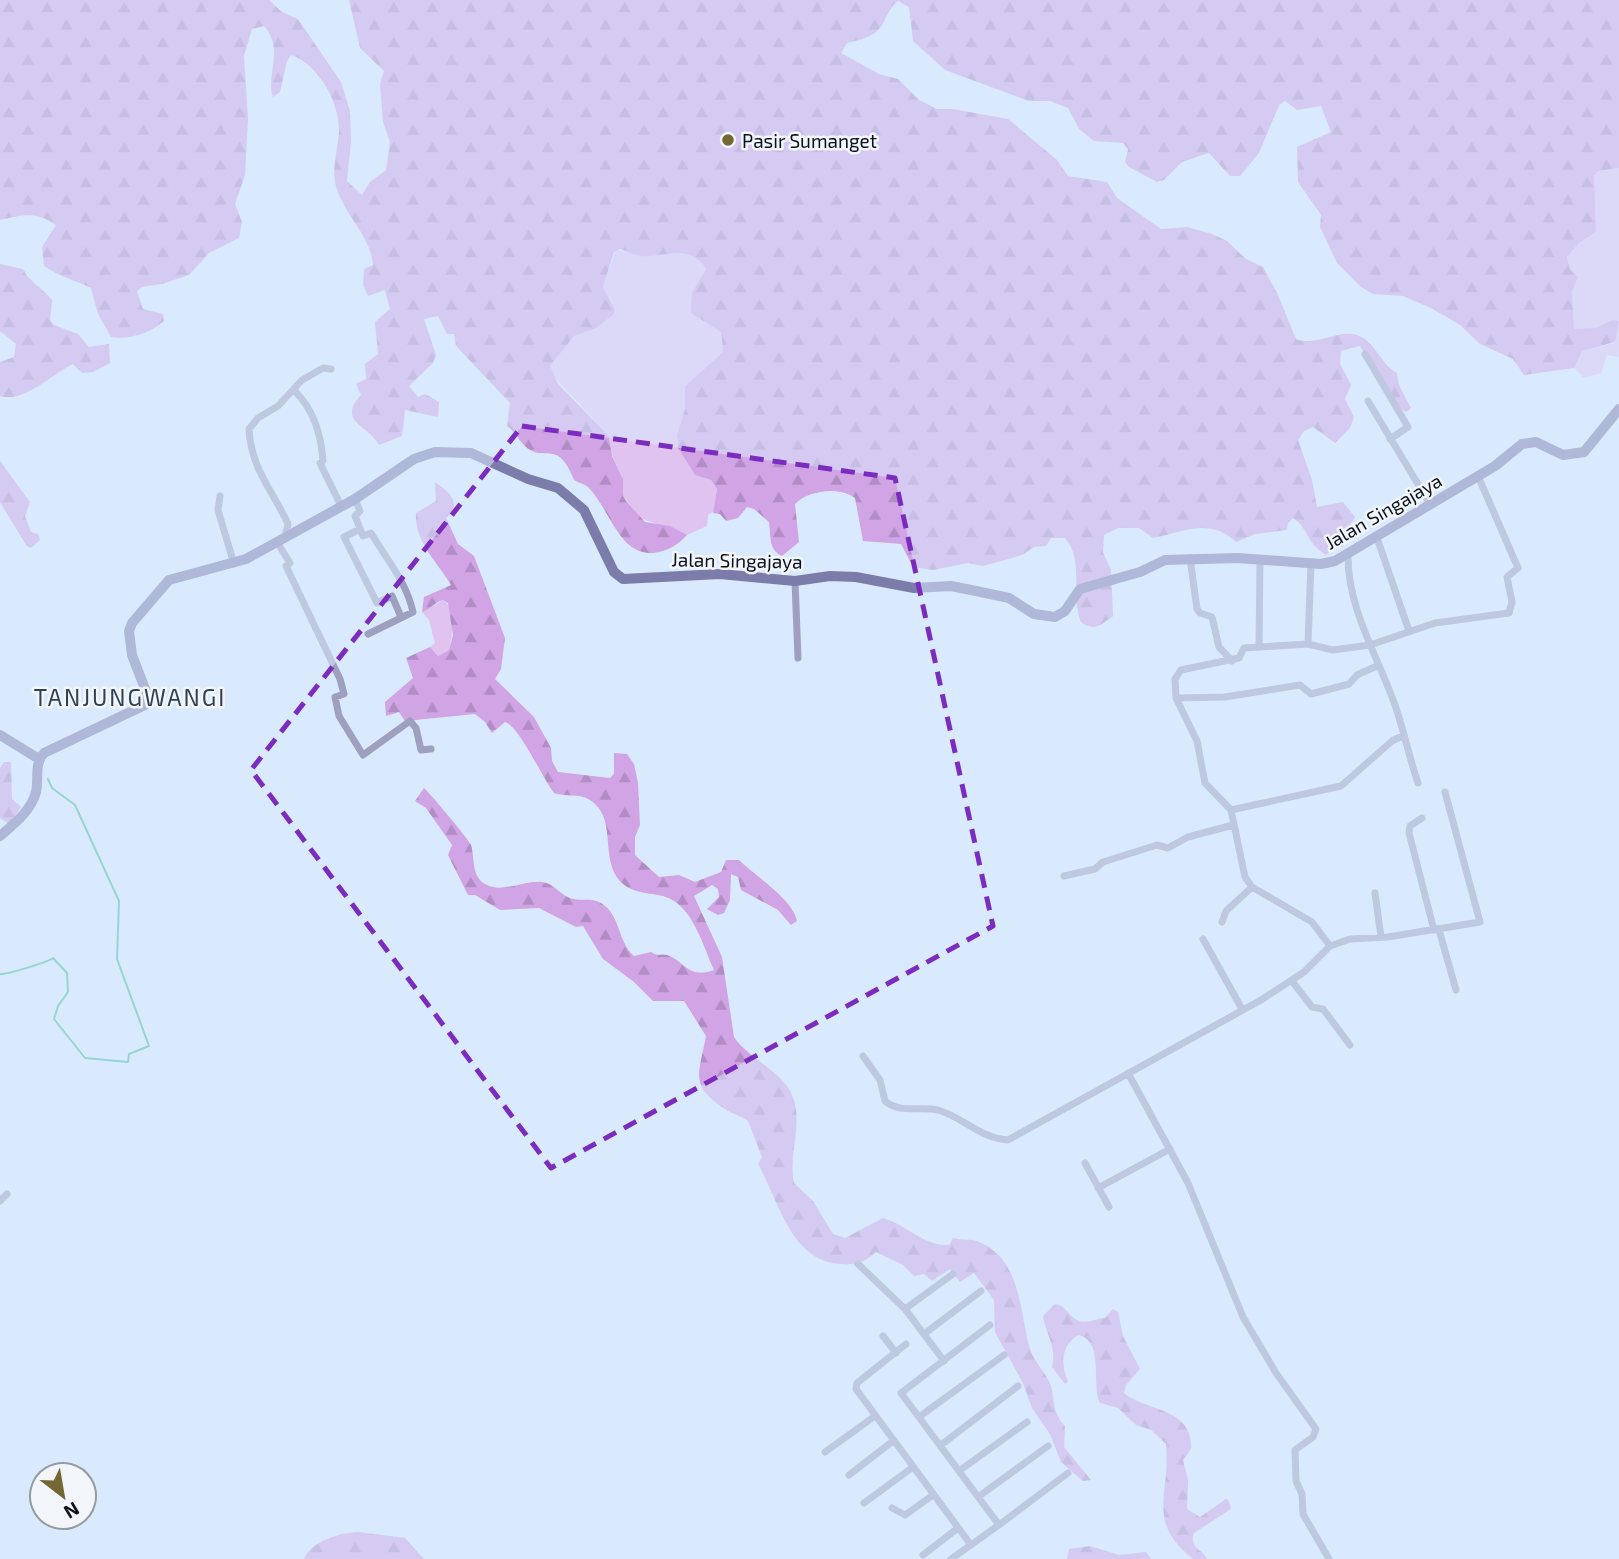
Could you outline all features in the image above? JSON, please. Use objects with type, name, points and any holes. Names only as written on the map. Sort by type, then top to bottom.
[{"type":"street","points":[[1365,354],[1408,427],[1390,439]]},
{"type":"street","points":[[331,369],[322,369],[302,380],[278,405],[253,422],[248,429],[252,452],[265,486],[288,524],[281,540],[290,563],[286,566],[340,678],[344,694],[335,697],[339,716],[363,755],[410,721],[416,727],[421,750],[431,749]]},
{"type":"street","points":[[294,390],[309,409],[319,429],[323,461],[320,463],[341,506]]},
{"type":"street","points":[[1368,401],[1430,504]]},
{"type":"street","name":"Jalan Singajaya","points":[[39,759],[66,741],[147,704],[147,694],[132,655],[130,631],[132,623],[169,580],[204,568],[234,564],[355,499],[419,456],[471,453],[528,479],[558,488],[584,510],[614,572],[623,579],[720,573],[795,581],[831,576],[856,577],[914,588],[951,586],[1009,598],[1034,614],[1055,617],[1065,611],[1080,589],[1140,572],[1165,560],[1190,558],[1327,564],[1348,555],[1376,535],[1478,477],[1510,451],[1527,442],[1536,442],[1563,454],[1584,452],[1619,409]]},
{"type":"street","points":[[1330,946],[1312,922],[1252,887],[1242,869],[1231,810],[1205,783],[1197,741],[1176,698],[1175,679],[1181,670],[1239,659],[1242,649],[1308,644],[1326,651],[1370,645],[1435,623],[1509,613],[1511,609],[1507,577],[1517,571],[1517,563],[1478,477]]},
{"type":"street","points":[[220,496],[218,510],[234,564]]},
{"type":"street","points":[[355,499],[360,511],[355,516],[358,530],[363,536],[371,533],[409,592],[414,612],[368,634]]},
{"type":"street","points":[[358,530],[344,537],[377,603],[392,596],[401,618]]},
{"type":"street","points":[[1376,535],[1409,631]]},
{"type":"street","points":[[1348,555],[1351,586],[1370,645],[1396,708],[1402,736],[1418,783]]},
{"type":"street","points":[[1190,558],[1197,609],[1212,618],[1219,647],[1232,661]]},
{"type":"street","points":[[1259,646],[1260,560]]},
{"type":"street","points":[[1308,644],[1311,563]]},
{"type":"street","points":[[795,581],[799,658]]},
{"type":"street","points":[[1176,698],[1225,697],[1300,685],[1311,694],[1349,684],[1352,679],[1379,665]]},
{"type":"street","points":[[0,735],[39,759],[36,792],[29,807],[0,836]]},
{"type":"street","points":[[1231,810],[1341,786],[1392,741],[1402,736]]},
{"type":"street","points":[[863,1056],[877,1074],[884,1099],[891,1106],[937,1110],[981,1134],[1008,1140],[1292,981],[1330,946],[1350,939],[1436,930],[1481,921],[1445,792]]},
{"type":"street","points":[[1422,818],[1409,826],[1409,833],[1436,930],[1457,990]]},
{"type":"street","points":[[1064,876],[1158,845],[1168,848],[1188,837],[1233,825]]},
{"type":"street","points":[[1222,922],[1226,911],[1252,887]]},
{"type":"street","points":[[1375,893],[1381,937]]},
{"type":"street","points":[[1203,939],[1242,1009]]},
{"type":"street","points":[[1292,981],[1312,1007],[1323,1009],[1350,1045]]},
{"type":"street","points":[[1128,1073],[1188,1183],[1243,1317],[1276,1373],[1316,1429],[1313,1437],[1295,1450],[1294,1466],[1303,1514],[1329,1559]]},
{"type":"street","points":[[1098,1188],[1170,1149]]},
{"type":"street","points":[[1085,1163],[1109,1207]]},
{"type":"street","points":[[0,1201],[7,1194]]},
{"type":"street","points":[[858,1264],[905,1309],[943,1361]]},
{"type":"street","points":[[905,1309],[953,1274]]},
{"type":"street","points":[[924,1334],[981,1291]]},
{"type":"street","points":[[990,1325],[901,1393],[999,1525]]},
{"type":"street","points":[[883,1335],[896,1353]]},
{"type":"street","points":[[906,1345],[855,1386],[971,1545]]},
{"type":"street","points":[[919,1417],[1004,1355]]},
{"type":"street","points":[[940,1445],[1018,1386]]},
{"type":"street","points":[[825,1452],[875,1416]]},
{"type":"street","points":[[959,1471],[1027,1422]]},
{"type":"street","points":[[849,1475],[893,1441]]},
{"type":"street","points":[[978,1497],[1048,1446]]},
{"type":"street","points":[[864,1503],[913,1467]]},
{"type":"street","points":[[951,1559],[1068,1473]]},
{"type":"street","points":[[892,1508],[905,1515],[933,1495]]},
{"type":"street","points":[[923,1555],[958,1528]]},
{"type":"highlighted area","points":[[522,426],[895,478],[993,926],[551,1168],[251,770]]},
{"type":"shaded area","points":[[1619,168],[1619,357],[1607,355],[1601,373],[1584,378],[1574,368],[1582,351],[1615,343],[1613,320],[1595,328],[1574,330],[1572,290],[1578,279],[1570,269],[1567,257],[1579,243],[1596,232],[1594,176],[1598,171]]},
{"type":"shaded area","points":[[616,250],[647,256],[683,253],[699,260],[706,269],[691,313],[721,332],[723,352],[685,386],[685,409],[677,435],[678,448],[695,475],[711,480],[717,489],[714,511],[708,515],[707,526],[687,535],[640,518],[623,496],[622,476],[612,455],[609,436],[551,373],[550,366],[574,335],[614,314],[614,308],[603,287]]},
{"type":"shaded area","points":[[443,600],[452,616],[452,630],[449,650],[438,656],[430,647],[435,643],[429,620],[422,612]]},
{"type":"green space","points":[[0,0],[269,0],[282,12],[298,19],[341,82],[350,111],[351,141],[347,181],[362,195],[370,182],[386,170],[390,142],[383,122],[380,84],[384,71],[360,48],[349,0],[1619,0],[1619,168],[1598,171],[1594,176],[1596,232],[1579,243],[1567,257],[1570,269],[1578,278],[1572,291],[1574,329],[1595,328],[1613,320],[1619,321],[1615,342],[1582,351],[1574,368],[1524,375],[1513,359],[1480,344],[1460,325],[1431,308],[1403,296],[1373,294],[1361,287],[1337,263],[1320,227],[1321,215],[1298,182],[1297,147],[1331,132],[1321,106],[1297,110],[1285,101],[1279,105],[1259,153],[1240,176],[1230,176],[1209,153],[1182,162],[1164,180],[1157,182],[1129,167],[1125,162],[1128,149],[1123,143],[1094,141],[1079,129],[1068,108],[1050,101],[1029,101],[945,70],[913,41],[909,7],[898,1],[876,32],[847,43],[841,53],[879,74],[898,79],[919,100],[937,109],[953,109],[1008,119],[1057,160],[1068,176],[1107,182],[1117,198],[1161,229],[1187,227],[1227,241],[1246,259],[1263,267],[1296,339],[1311,341],[1342,334],[1363,338],[1397,373],[1399,385],[1411,408],[1406,412],[1400,408],[1360,346],[1341,351],[1340,364],[1351,385],[1345,399],[1354,417],[1350,428],[1335,443],[1313,427],[1304,431],[1298,440],[1312,480],[1317,507],[1343,502],[1355,517],[1339,544],[1326,555],[1314,545],[1302,526],[1293,518],[1288,523],[1287,530],[1255,534],[1236,542],[1226,534],[1206,528],[1153,538],[1139,528],[1118,528],[1104,535],[1103,552],[1111,570],[1113,616],[1090,627],[1081,622],[1078,612],[1076,568],[1071,547],[1065,538],[1051,538],[1046,546],[1034,547],[1022,555],[983,566],[968,563],[933,570],[913,567],[901,544],[863,541],[855,498],[849,494],[824,491],[808,495],[795,504],[799,542],[782,556],[772,546],[769,522],[754,509],[747,507],[738,518],[726,521],[720,514],[713,513],[717,489],[711,480],[695,475],[678,448],[677,435],[685,409],[685,386],[723,352],[721,332],[691,313],[692,293],[706,269],[693,256],[685,254],[641,256],[620,249],[614,252],[603,287],[614,308],[614,314],[596,328],[574,336],[550,366],[558,384],[609,436],[612,456],[623,479],[623,496],[626,501],[645,522],[670,526],[687,535],[664,551],[642,552],[624,539],[596,496],[588,487],[574,480],[562,459],[557,455],[533,451],[507,426],[510,403],[456,346],[454,334],[447,334],[438,316],[424,319],[436,355],[433,363],[409,386],[418,397],[425,394],[439,402],[438,417],[405,410],[402,436],[379,445],[357,423],[352,411],[361,395],[356,384],[366,379],[365,364],[378,354],[375,322],[390,309],[385,290],[368,296],[363,285],[364,269],[373,265],[371,254],[338,193],[335,182],[339,128],[335,106],[318,75],[310,66],[291,55],[287,61],[280,92],[273,97],[273,44],[264,26],[252,29],[244,56],[248,119],[245,175],[235,204],[242,222],[239,238],[209,253],[189,275],[142,287],[137,291],[143,309],[163,314],[164,321],[139,335],[111,337],[98,314],[91,288],[44,266],[42,247],[56,225],[36,216],[0,220]]},
{"type":"green space","points":[[0,264],[23,269],[52,300],[50,320],[54,325],[78,334],[89,347],[109,344],[110,363],[93,372],[82,373],[73,364],[28,392],[18,396],[0,396],[0,362],[14,357],[16,344],[0,331]]},
{"type":"green space","points":[[0,461],[30,502],[25,516],[31,532],[38,534],[40,540],[31,548],[26,545],[0,502]]},
{"type":"green space","points":[[435,482],[452,498],[454,508],[446,518],[458,544],[474,556],[505,638],[501,669],[495,679],[534,717],[551,748],[552,761],[558,772],[610,778],[614,774],[614,753],[627,754],[634,764],[638,783],[640,825],[635,837],[635,855],[659,877],[679,875],[695,882],[721,872],[726,860],[739,860],[781,896],[794,913],[797,921],[791,925],[778,910],[741,890],[738,877],[731,874],[730,900],[724,913],[718,915],[707,909],[719,897],[718,889],[712,885],[694,896],[722,957],[734,1037],[783,1081],[794,1100],[797,1121],[794,1183],[813,1201],[833,1234],[845,1238],[883,1218],[931,1242],[949,1245],[953,1238],[979,1242],[993,1250],[1004,1261],[1016,1288],[1030,1349],[1049,1381],[1056,1411],[1065,1426],[1064,1447],[1091,1480],[1083,1481],[1061,1462],[1050,1434],[1032,1408],[1023,1383],[995,1332],[994,1300],[974,1273],[960,1282],[950,1269],[932,1281],[924,1274],[914,1276],[903,1265],[876,1252],[864,1260],[847,1264],[825,1261],[810,1253],[788,1227],[780,1211],[758,1164],[762,1157],[748,1121],[715,1102],[702,1087],[699,1070],[706,1036],[684,1001],[653,1001],[634,982],[603,959],[583,926],[576,927],[539,908],[500,910],[475,895],[468,895],[448,855],[452,845],[426,808],[415,801],[424,788],[471,845],[475,872],[485,884],[499,888],[542,882],[570,898],[597,901],[612,914],[624,943],[634,956],[651,952],[673,957],[698,973],[714,970],[696,927],[682,908],[663,896],[636,891],[626,886],[615,874],[607,829],[599,808],[586,798],[554,793],[511,726],[505,722],[492,733],[485,722],[475,714],[405,721],[399,712],[386,716],[385,702],[413,678],[406,658],[430,647],[438,656],[449,650],[453,635],[448,603],[440,601],[422,612],[424,597],[451,585],[428,551],[416,523],[416,513],[436,501]]},
{"type":"green space","points":[[4,762],[11,762],[12,799],[21,807],[9,824],[0,818],[0,768]]},
{"type":"green space","points":[[1055,1304],[1084,1322],[1105,1318],[1113,1309],[1118,1312],[1123,1336],[1140,1369],[1126,1385],[1124,1393],[1177,1418],[1185,1425],[1190,1435],[1191,1449],[1183,1460],[1188,1480],[1187,1509],[1200,1517],[1226,1499],[1229,1501],[1231,1509],[1194,1533],[1193,1542],[1207,1559],[1193,1559],[1169,1532],[1163,1506],[1166,1444],[1151,1430],[1136,1425],[1118,1408],[1100,1403],[1092,1345],[1078,1335],[1068,1345],[1063,1362],[1068,1382],[1065,1384],[1052,1367],[1052,1347],[1043,1316]]},
{"type":"green space","points":[[358,1532],[405,1538],[424,1559],[304,1559],[319,1543],[335,1536]]},
{"type":"green space","points":[[1090,1546],[1119,1555],[1146,1552],[1151,1559],[1067,1559],[1069,1549]]},
{"type":"waterway","points":[[0,974],[53,958],[67,973],[68,992],[58,1006],[54,1019],[85,1058],[128,1062],[129,1054],[149,1046],[117,959],[119,901],[75,805],[52,788],[48,779]]},
{"type":"place","name":"Pasir Sumanget","points":[[728,140]]},
{"type":"district","name":"TANJUNGWANGI","points":[[130,697]]}]
